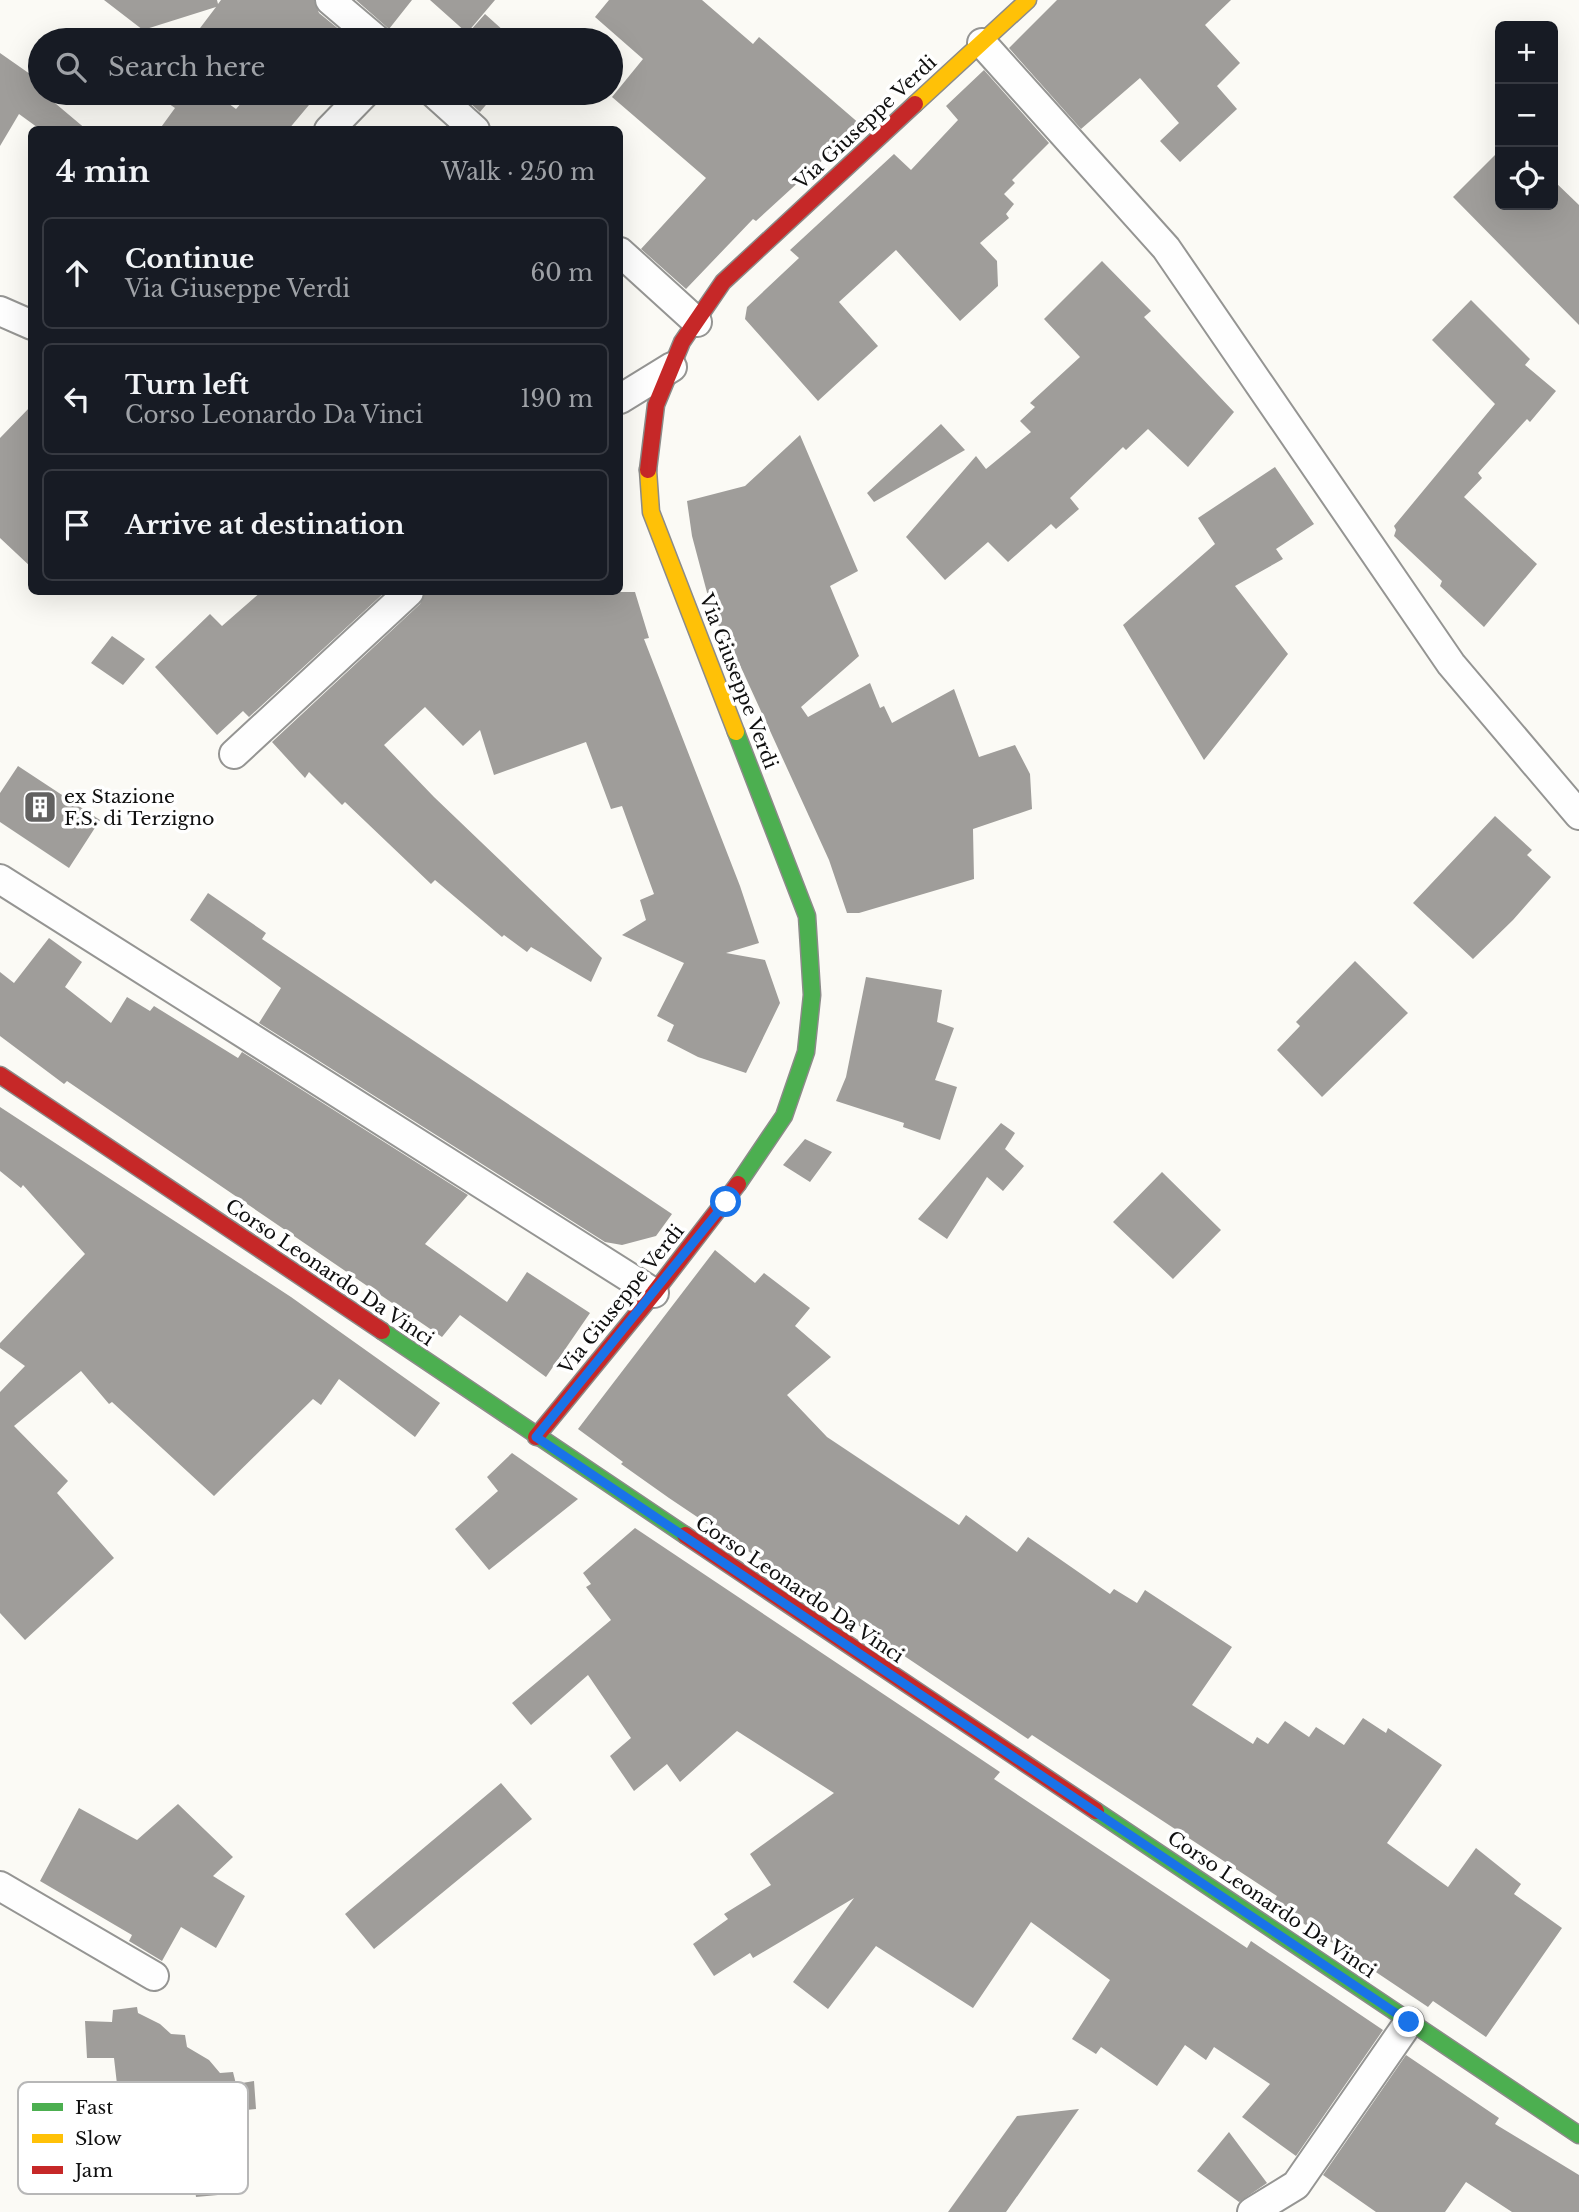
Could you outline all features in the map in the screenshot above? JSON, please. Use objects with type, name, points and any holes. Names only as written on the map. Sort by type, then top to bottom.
[{"type":"main road","name":"Via Giuseppe Verdi","points":[[536,1437],[734,1191],[784,1116],[806,1052],[812,995],[807,916],[651,512],[648,463],[656,405],[682,342],[723,282],[1028,0]]},
{"type":"main road","name":"Corso Leonardo Da Vinci","points":[[0,1075],[1579,2135]]},
{"type":"street","points":[[330,0],[363,28]]},
{"type":"street","points":[[982,43],[1166,248],[1451,664],[1579,815]]},
{"type":"street","points":[[333,126],[353,105]]},
{"type":"street","points":[[447,105],[471,126]]},
{"type":"street","points":[[623,255],[697,322]]},
{"type":"street","points":[[0,311],[28,323]]},
{"type":"street","points":[[623,397],[672,367]]},
{"type":"street","points":[[234,754],[406,595]]},
{"type":"street","points":[[0,879],[654,1293]]},
{"type":"street","points":[[0,1886],[154,1976]]},
{"type":"street","points":[[1252,2212],[1296,2185],[1409,2022]]},
{"type":"building","points":[[104,0],[217,0],[218,4],[221,0],[314,0],[319,13],[337,28],[200,28],[216,7],[149,28],[140,28]]},
{"type":"building","points":[[356,0],[412,0],[388,28]]},
{"type":"building","points":[[430,0],[495,0],[471,28],[461,28]]},
{"type":"building","points":[[609,0],[702,0],[753,44],[759,37],[861,125],[756,221],[753,219],[686,289],[641,249],[706,178],[621,105],[623,84],[643,59],[623,42],[623,28],[608,28],[595,17]]},
{"type":"building","points":[[1057,0],[1231,0],[1205,25],[1240,63],[1217,86],[1237,109],[1180,162],[1160,141],[1179,123],[1140,78],[1081,129],[1009,48]]},
{"type":"building","points":[[485,14],[501,28],[473,28]]},
{"type":"building","points":[[0,53],[28,73],[28,105],[57,105],[82,126],[36,126],[19,114],[0,146]]},
{"type":"building","points":[[984,70],[1049,143],[1012,180],[1015,183],[1004,194],[1014,204],[1006,214],[1009,218],[980,243],[997,261],[998,286],[960,321],[896,250],[839,302],[878,346],[818,401],[745,319],[747,307],[799,258],[790,250],[894,154],[911,170],[958,120],[946,106]]},
{"type":"building","points":[[171,105],[230,105],[236,109],[240,105],[309,105],[291,126],[162,126],[175,108]]},
{"type":"building","points":[[472,105],[486,105],[480,112]]},
{"type":"building","points":[[1495,155],[1495,210],[1558,210],[1558,185],[1579,205],[1579,325],[1453,197]]},
{"type":"building","points":[[1102,261],[1151,311],[1144,317],[1234,412],[1188,467],[1148,429],[1126,450],[1123,447],[1070,498],[1079,509],[1056,529],[1051,524],[1008,562],[988,542],[945,580],[906,537],[976,456],[986,469],[1031,432],[1020,421],[1035,407],[1030,403],[1080,357],[1044,319]]},
{"type":"building","points":[[1471,300],[1530,359],[1525,365],[1556,391],[1530,422],[1527,419],[1478,473],[1482,478],[1464,497],[1537,564],[1484,627],[1440,586],[1442,581],[1394,536],[1394,526],[1495,404],[1432,340]]},
{"type":"building","points":[[28,409],[28,564],[0,538],[0,438]]},
{"type":"building","points":[[941,424],[965,450],[874,502],[867,493]]},
{"type":"building","points":[[800,435],[858,571],[830,586],[859,656],[801,707],[808,717],[870,683],[880,708],[884,706],[892,723],[954,689],[979,757],[1015,745],[1030,774],[1032,809],[973,829],[974,879],[859,913],[847,913],[829,860],[739,663],[724,640],[709,600],[692,536],[687,501],[745,486]]},
{"type":"building","points":[[1275,467],[1314,524],[1276,549],[1283,559],[1235,586],[1288,654],[1204,760],[1123,625],[1215,544],[1198,518]]},
{"type":"building","points":[[623,592],[635,592],[649,638],[644,639],[740,886],[759,943],[726,953],[765,960],[780,1003],[746,1073],[698,1057],[667,1041],[674,1025],[657,1016],[684,963],[622,935],[646,920],[640,900],[654,894],[622,806],[611,809],[586,742],[494,775],[480,730],[463,746],[425,707],[384,745],[434,797],[602,958],[591,982],[531,947],[527,952],[504,935],[502,937],[435,880],[431,884],[345,802],[342,805],[309,772],[305,778],[272,742],[420,604],[424,595],[623,595]]},
{"type":"building","points":[[258,595],[382,595],[249,717],[243,711],[217,735],[155,667],[210,614],[222,626]]},
{"type":"building","points":[[112,636],[145,659],[123,685],[91,663]]},
{"type":"building","name":"ex Stazione F.S. di Terzigno","points":[[18,766],[100,820],[69,868],[0,822],[0,793]]},
{"type":"building","points":[[1495,816],[1532,850],[1527,855],[1551,877],[1513,920],[1473,959],[1413,903]]},
{"type":"building","points":[[208,893],[266,933],[262,939],[672,1214],[656,1236],[622,1245],[605,1242],[259,1023],[281,988],[190,920]]},
{"type":"building","points":[[49,938],[82,962],[65,987],[111,1023],[127,997],[150,1011],[154,1006],[238,1058],[242,1052],[468,1195],[425,1244],[507,1302],[527,1272],[590,1313],[546,1377],[460,1315],[442,1337],[67,1081],[64,1084],[0,1036],[0,972],[14,983]]},
{"type":"building","points":[[1355,961],[1408,1013],[1322,1097],[1277,1050],[1300,1026],[1296,1022]]},
{"type":"building","points":[[866,977],[942,990],[937,1022],[954,1028],[935,1080],[957,1087],[940,1140],[903,1127],[904,1123],[836,1101],[846,1077]]},
{"type":"building","points":[[0,1107],[291,1297],[440,1403],[415,1437],[339,1379],[321,1405],[313,1399],[214,1496],[112,1402],[109,1404],[81,1371],[14,1426],[68,1481],[57,1493],[114,1558],[25,1640],[0,1613],[0,1392],[25,1366],[0,1348],[0,1343],[85,1254],[23,1185],[21,1188],[0,1171]]},
{"type":"building","points":[[1001,1123],[1015,1133],[1005,1149],[1024,1166],[1003,1191],[987,1177],[947,1239],[918,1219]]},
{"type":"building","points":[[805,1139],[832,1152],[810,1182],[783,1165]]},
{"type":"building","points":[[1162,1172],[1221,1230],[1173,1279],[1113,1222]]},
{"type":"building","points":[[715,1250],[755,1283],[764,1273],[810,1308],[795,1326],[831,1357],[787,1395],[827,1437],[959,1525],[966,1515],[1017,1552],[1028,1537],[1110,1594],[1114,1589],[1137,1603],[1145,1590],[1232,1647],[1192,1705],[1253,1744],[1257,1737],[1268,1744],[1285,1721],[1309,1737],[1316,1727],[1344,1745],[1363,1718],[1386,1733],[1388,1728],[1442,1765],[1387,1843],[1448,1887],[1476,1848],[1521,1884],[1514,1894],[1562,1928],[1486,2037],[1433,2001],[1428,2007],[1273,1903],[1277,1896],[1032,1735],[1028,1739],[669,1498],[578,1429]]},
{"type":"building","points":[[512,1453],[578,1499],[489,1570],[455,1529],[498,1491],[487,1477]]},
{"type":"building","points":[[635,1528],[1000,1772],[994,1779],[1247,1948],[1251,1941],[1383,2030],[1296,2156],[1242,2117],[1270,2084],[1214,2047],[1206,2060],[1185,2045],[1157,2086],[1101,2047],[1096,2054],[1072,2039],[1110,1980],[1031,1922],[973,2008],[876,1946],[828,2009],[793,1982],[854,1898],[753,1958],[750,1953],[714,1976],[693,1944],[728,1919],[724,1914],[771,1885],[750,1854],[834,1793],[737,1731],[680,1782],[667,1764],[634,1791],[610,1756],[631,1738],[588,1675],[531,1725],[512,1703],[611,1620],[586,1587],[591,1584],[583,1573]]},
{"type":"building","points":[[501,1783],[532,1819],[374,1949],[345,1914]]},
{"type":"building","points":[[178,1804],[233,1857],[213,1876],[245,1896],[216,1948],[181,1927],[162,1961],[129,1941],[132,1935],[40,1881],[79,1808],[137,1840]]},
{"type":"building","points":[[137,2007],[138,2013],[160,2024],[171,2034],[185,2035],[187,2047],[209,2060],[220,2073],[233,2072],[236,2082],[117,2082],[114,2058],[87,2058],[85,2021],[112,2022],[113,2010]]},
{"type":"building","points":[[1406,2055],[1499,2118],[1495,2124],[1579,2175],[1579,2212],[1512,2212],[1466,2182],[1445,2212],[1376,2212],[1323,2175]]},
{"type":"building","points":[[254,2081],[256,2109],[248,2110],[248,2082]]},
{"type":"building","points":[[1079,2109],[1006,2212],[948,2212],[1017,2116]]},
{"type":"building","points":[[1229,2132],[1267,2183],[1239,2202],[1197,2171]]},
{"type":"building","points":[[196,2194],[218,2194],[218,2195],[196,2197]]},
{"type":"traffic: fast","points":[[736,732],[807,916],[812,995],[806,1052],[784,1116],[738,1184]]},
{"type":"traffic: fast","points":[[382,1331],[685,1535]]},
{"type":"traffic: fast","points":[[1096,1811],[1579,2135]]},
{"type":"traffic: slow","points":[[915,104],[1028,0]]},
{"type":"traffic: slow","points":[[648,470],[651,512],[736,732]]},
{"type":"traffic: jam","points":[[648,470],[656,405],[682,342],[723,282],[915,104]]},
{"type":"traffic: jam","points":[[0,1075],[382,1331]]},
{"type":"traffic: jam","points":[[536,1437],[654,1293],[738,1184]]},
{"type":"traffic: jam","points":[[685,1535],[1096,1811]]},
{"type":"place","name":"ex Stazione F.S. di Terzigno","points":[[40,807]]},
{"type":"route","points":[[726,1202],[536,1437],[1409,2022]]}]
